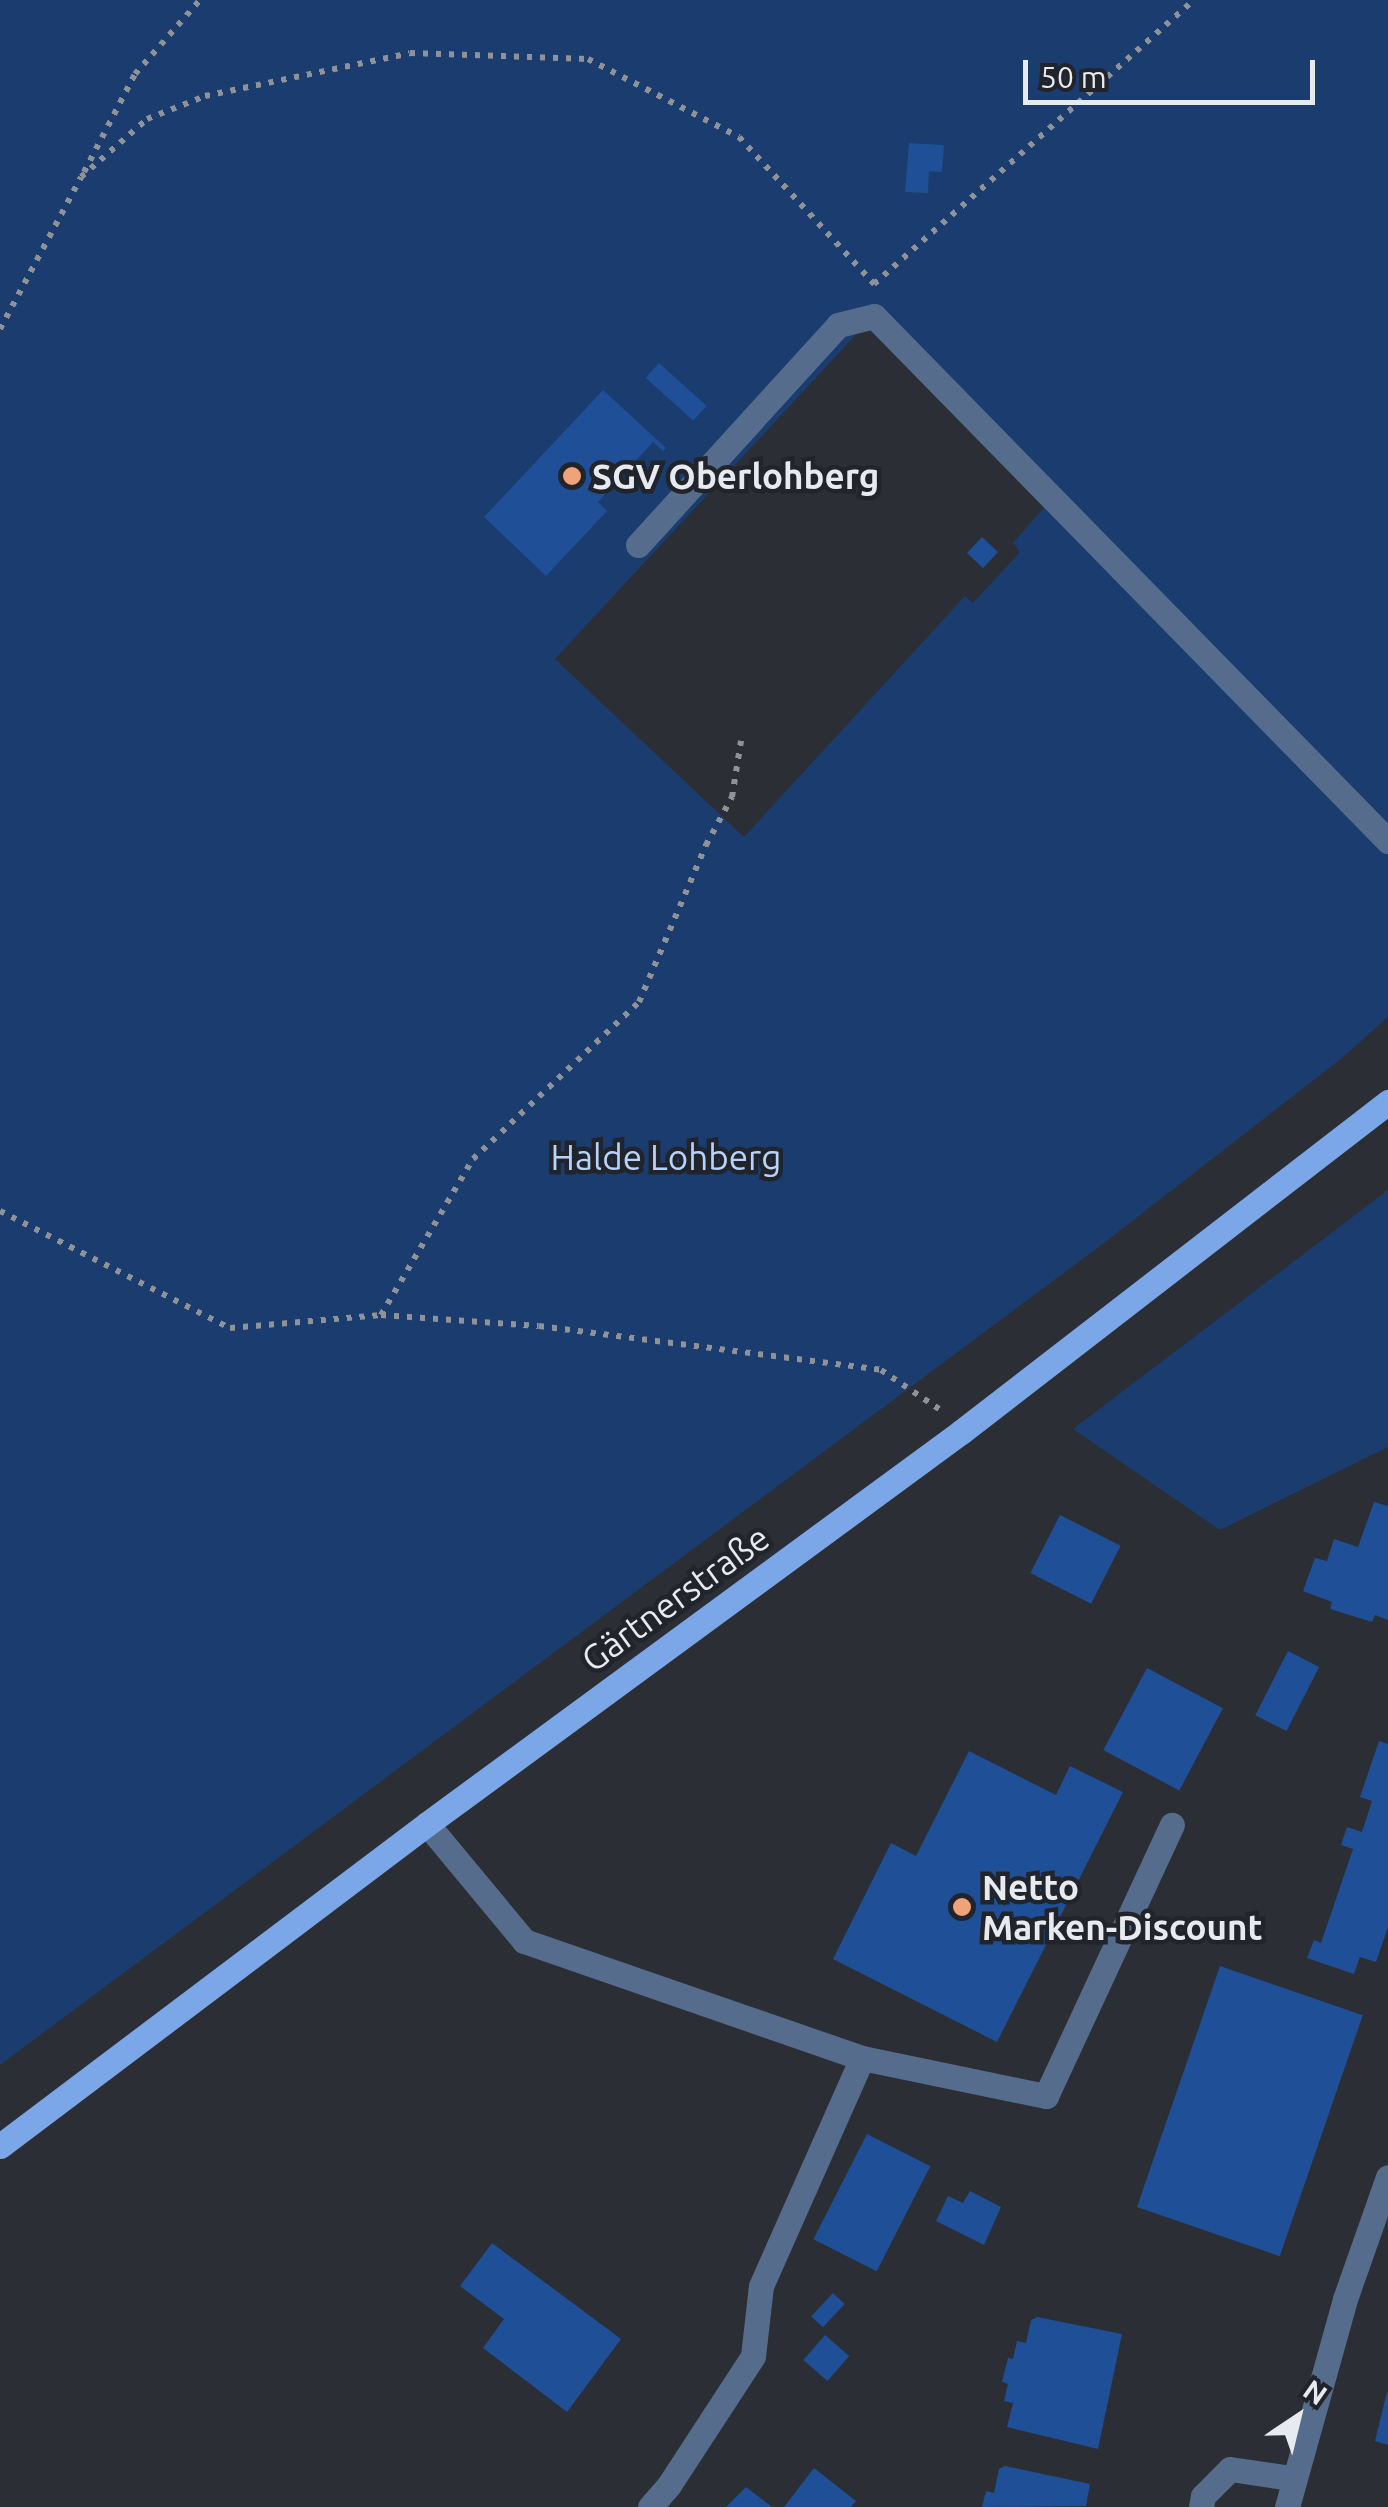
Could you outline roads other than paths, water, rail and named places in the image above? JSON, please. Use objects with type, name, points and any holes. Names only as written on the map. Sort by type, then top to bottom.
[{"type":"main road","name":"Gärtnerstraße","points":[[0,2146],[427,1824],[961,1432],[1388,1102]]},
{"type":"street","points":[[638,546],[838,325],[874,316],[1388,841]]},
{"type":"street","points":[[427,1824],[524,1941],[862,2058],[1046,2096],[1172,1825]]},
{"type":"street","points":[[650,2507],[669,2485],[753,2356],[761,2286],[862,2058]]},
{"type":"street","points":[[1287,2507],[1344,2300],[1388,2178]]},
{"type":"street","points":[[1201,2507],[1203,2496],[1230,2469],[1292,2478]]},
{"type":"place","name":"SGV Oberlohberg","points":[[572,476]]},
{"type":"place","name":"Netto Marken-Discount","points":[[962,1907]]},
{"type":"park label","name":"Halde Lohberg","points":[[666,1157]]}]
